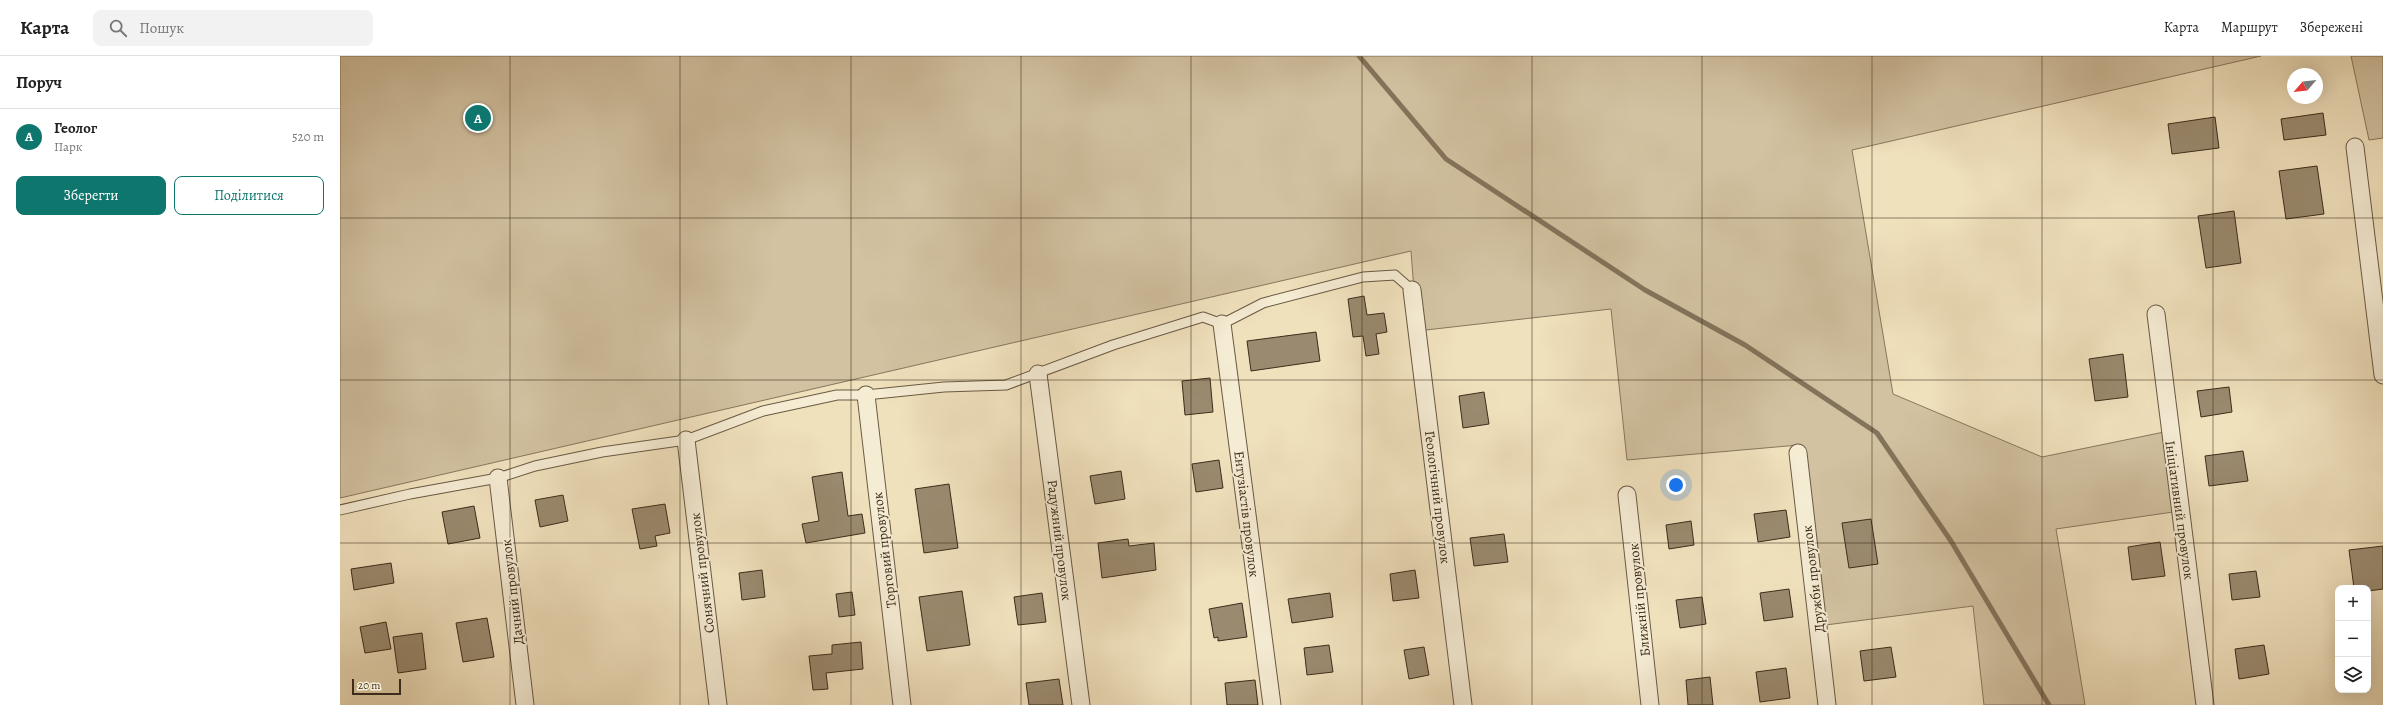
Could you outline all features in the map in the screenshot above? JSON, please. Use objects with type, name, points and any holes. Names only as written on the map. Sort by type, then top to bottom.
[{"type":"street","points":[[2355,147],[2383,375]]},
{"type":"street","name":"Геологічний провулок","points":[[1412,290],[1463,705]]},
{"type":"street","name":"Ініціативний провулок","points":[[2156,314],[2205,705]]},
{"type":"street","name":"Ентузіастів провулок","points":[[1222,324],[1272,705]]},
{"type":"street","name":"Радужний провулок","points":[[1038,374],[1082,705]]},
{"type":"street","name":"Торговий провулок","points":[[866,395],[902,705]]},
{"type":"street","name":"Сонячний провулок","points":[[686,440],[718,705]]},
{"type":"street","name":"Дружби провулок","points":[[1798,453],[1827,705]]},
{"type":"street","name":"Дачний провулок","points":[[498,478],[525,705]]},
{"type":"street","name":"Ближній провулок","points":[[1627,495],[1650,705]]},
{"type":"lane","points":[[340,510],[410,494],[498,478],[535,466],[602,452],[686,440],[763,411],[837,395],[866,395],[944,387],[1006,385],[1113,345],[1203,317],[1222,324],[1263,303],[1363,277],[1395,275],[1412,290]]},
{"type":"shaded area","points":[[340,56],[2261,56],[1852,150],[1893,394],[2042,457],[2169,431],[2180,511],[2056,529],[2085,705],[1984,705],[1973,606],[1818,626],[1799,445],[1627,460],[1611,309],[1417,331],[1411,251],[340,498]]},
{"type":"shaded area","points":[[2351,56],[2383,56],[2383,138],[2369,140]]},
{"type":"building","points":[[2323,113],[2326,135],[2284,140],[2281,119]]},
{"type":"building","points":[[2215,117],[2219,148],[2172,154],[2168,124]]},
{"type":"building","points":[[2317,166],[2324,214],[2286,219],[2279,171]]},
{"type":"building","points":[[2234,211],[2241,263],[2206,268],[2198,216]]},
{"type":"building","points":[[1364,296],[1367,315],[1384,313],[1387,332],[1376,334],[1379,354],[1366,356],[1363,336],[1353,337],[1348,299]]},
{"type":"building","points":[[1316,332],[1320,361],[1251,371],[1247,341]]},
{"type":"building","points":[[2123,354],[2128,397],[2095,401],[2089,359]]},
{"type":"building","points":[[1210,378],[1213,412],[1185,415],[1182,381]]},
{"type":"building","points":[[2229,387],[2232,412],[2201,417],[2197,391]]},
{"type":"building","points":[[1484,392],[1489,424],[1463,428],[1459,396]]},
{"type":"building","points":[[2243,451],[2248,481],[2209,486],[2205,456]]},
{"type":"building","points":[[1219,460],[1223,488],[1196,492],[1192,464]]},
{"type":"building","points":[[1121,471],[1125,499],[1095,504],[1090,476]]},
{"type":"building","points":[[842,472],[848,516],[862,514],[865,533],[806,543],[802,524],[819,521],[812,477]]},
{"type":"building","points":[[949,484],[958,548],[924,553],[915,489]]},
{"type":"building","points":[[563,495],[568,521],[540,527],[535,500]]},
{"type":"building","points":[[665,504],[670,533],[655,536],[657,546],[640,549],[632,509]]},
{"type":"building","points":[[474,506],[480,538],[448,544],[442,512]]},
{"type":"building","points":[[1786,510],[1790,537],[1758,542],[1754,514]]},
{"type":"building","points":[[1871,519],[1878,564],[1849,568],[1842,523]]},
{"type":"building","points":[[1691,521],[1694,545],[1669,549],[1666,525]]},
{"type":"building","points":[[1504,534],[1508,562],[1474,566],[1470,538]]},
{"type":"building","points":[[1128,539],[1129,546],[1154,543],[1156,570],[1102,578],[1098,543]]},
{"type":"building","points":[[2160,542],[2165,576],[2132,580],[2128,547]]},
{"type":"building","points":[[2383,546],[2383,589],[2371,591],[2371,585],[2354,585],[2349,550]]},
{"type":"building","points":[[391,563],[394,583],[354,590],[351,569]]},
{"type":"building","points":[[762,570],[765,597],[742,600],[739,573]]},
{"type":"building","points":[[1415,570],[1419,598],[1393,601],[1390,574]]},
{"type":"building","points":[[2256,571],[2260,597],[2232,600],[2229,574]]},
{"type":"building","points":[[1789,589],[1793,617],[1764,621],[1760,593]]},
{"type":"building","points":[[962,591],[970,645],[927,651],[919,597]]},
{"type":"building","points":[[852,592],[855,615],[839,617],[836,594]]},
{"type":"building","points":[[1042,593],[1046,622],[1018,625],[1014,597]]},
{"type":"building","points":[[1330,593],[1333,617],[1292,623],[1288,599]]},
{"type":"building","points":[[1702,597],[1706,624],[1680,628],[1676,600]]},
{"type":"building","points":[[1242,603],[1247,637],[1218,641],[1218,637],[1214,638],[1209,609]]},
{"type":"building","points":[[487,618],[494,657],[463,662],[456,623]]},
{"type":"building","points":[[386,622],[391,649],[365,653],[360,627]]},
{"type":"building","points":[[422,633],[426,669],[398,673],[393,637]]},
{"type":"building","points":[[861,642],[863,669],[826,673],[828,689],[813,690],[809,656],[832,654],[832,645]]},
{"type":"building","points":[[1329,645],[1333,672],[1307,675],[1304,648]]},
{"type":"building","points":[[2264,645],[2269,674],[2239,679],[2235,649]]},
{"type":"building","points":[[1424,647],[1429,675],[1409,679],[1404,650]]},
{"type":"building","points":[[1891,647],[1896,677],[1864,681],[1860,651]]},
{"type":"building","points":[[1786,668],[1790,698],[1760,702],[1756,672]]},
{"type":"building","points":[[1710,677],[1713,705],[1688,705],[1686,680]]},
{"type":"building","points":[[1059,679],[1063,705],[1029,705],[1026,683]]},
{"type":"building","points":[[1255,680],[1258,705],[1227,705],[1225,683]]},
{"type":"waterway","points":[[1359,56],[1446,159],[1645,290],[1745,345],[1877,433],[1951,541],[2049,705]]},
{"type":"place","name":"Геолог","points":[[478,118]]}]
